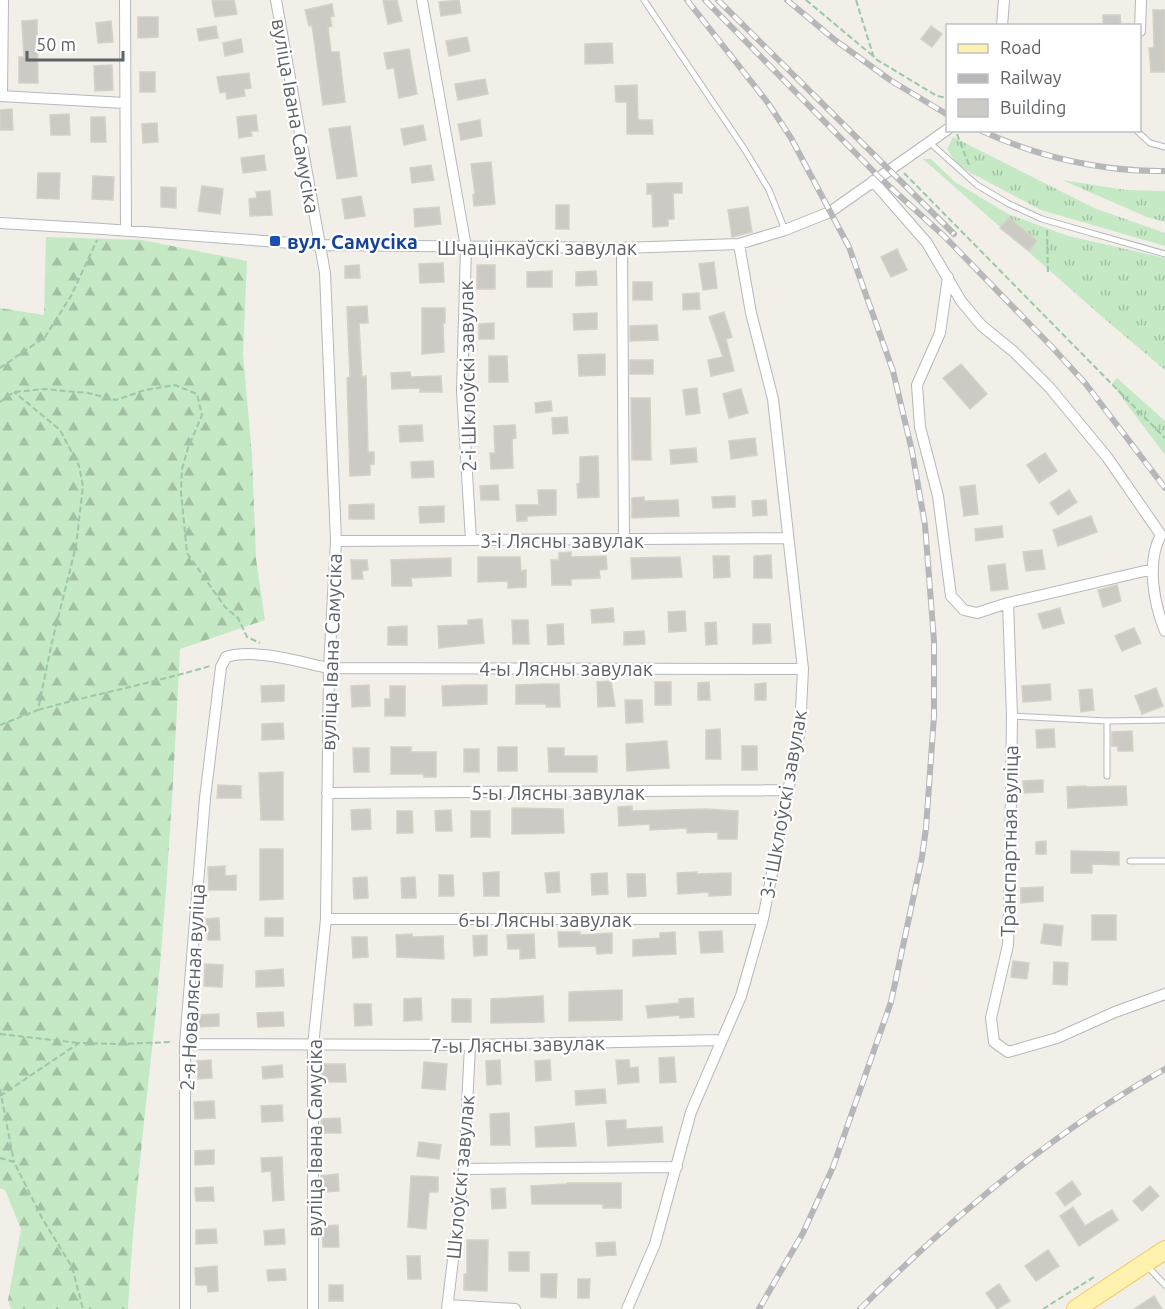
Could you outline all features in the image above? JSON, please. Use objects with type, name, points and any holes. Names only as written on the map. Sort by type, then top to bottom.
[{"type":"main road","points":[[1076,1309],[1165,1250]]},
{"type":"street","points":[[3,0],[1,96],[125,103]]},
{"type":"street","points":[[125,0],[126,230]]},
{"type":"street","name":"вуліца Івана Самусіка","points":[[276,0],[319,245],[323,254],[336,541],[329,668],[326,919],[313,1046],[313,1309]]},
{"type":"street","name":"2-і Шклоўскі завулак","points":[[422,0],[466,247],[462,391],[471,540]]},
{"type":"street","points":[[1002,24],[1004,0]]},
{"type":"street","points":[[1140,24],[1141,0]]},
{"type":"street","name":"Шчацінкаўскі завулак","points":[[0,223],[319,245],[622,248],[739,244],[785,230],[830,212],[946,130]]},
{"type":"street","points":[[873,181],[927,243],[961,301],[982,326],[1013,351],[1050,388],[1107,457],[1161,535],[1155,550],[1153,569],[1158,614],[1165,631]]},
{"type":"street","name":"3-і Шклоўскі завулак","points":[[627,1309],[655,1244],[691,1112],[741,996],[763,919],[800,730],[803,669],[772,399],[751,313],[739,244]]},
{"type":"street","points":[[622,248],[624,539]]},
{"type":"street","points":[[948,276],[940,333],[917,386],[920,427],[938,496],[951,596],[964,610],[977,613],[1008,603],[1153,569]]},
{"type":"street","name":"3-і Лясны завулак","points":[[336,541],[788,538]]},
{"type":"street","name":"Транспартная вуліца","points":[[1008,603],[1012,716],[1008,945],[991,1018],[994,1042],[1008,1052],[1057,1038],[1115,1012],[1165,994]]},
{"type":"street","name":"4-ы Лясны завулак","points":[[221,667],[226,657],[238,653],[269,656],[329,668],[803,669]]},
{"type":"street","name":"2-я Новалясная вуліца","points":[[185,1309],[185,1044],[205,798],[221,667]]},
{"type":"street","name":"5-ы Лясны завулак","points":[[327,793],[789,790]]},
{"type":"street","name":"6-ы Лясны завулак","points":[[326,919],[763,919]]},
{"type":"street","name":"7-ы Лясны завулак","points":[[185,1044],[470,1045],[722,1040]]},
{"type":"street","name":"Шклоўскі завулак","points":[[447,1307],[464,1169],[470,1045]]},
{"type":"street","points":[[464,1169],[677,1167]]},
{"type":"street","points":[[447,1307],[516,1309]]},
{"type":"lane","points":[[644,0],[745,150],[769,190],[785,230]]},
{"type":"lane","points":[[1138,132],[1150,142],[1165,147]]},
{"type":"lane","points":[[929,142],[977,185],[1009,204],[1042,219],[1165,254]]},
{"type":"lane","points":[[1012,716],[1107,721],[1165,720]]},
{"type":"lane","points":[[1107,721],[1107,776]]},
{"type":"lane","points":[[1130,861],[1165,861]]},
{"type":"lane","points":[[1145,1264],[1165,1285]]},
{"type":"path","points":[[806,0],[874,58],[937,96],[946,98]]},
{"type":"path","points":[[856,0],[874,58]]},
{"type":"path","points":[[957,132],[977,185]]},
{"type":"path","points":[[896,165],[1165,438]]},
{"type":"path","points":[[1042,219],[1048,232],[1048,275]]},
{"type":"path","points":[[0,368],[45,337],[71,296],[103,229]]},
{"type":"path","points":[[0,402],[14,392],[44,389],[88,393],[116,399],[145,390],[175,385],[197,394],[202,415],[182,469],[181,492],[187,553],[225,607],[238,618],[247,637],[262,644],[269,656]]},
{"type":"path","points":[[14,392],[60,430],[79,466],[83,486],[76,546],[38,710]]},
{"type":"path","points":[[0,725],[38,710],[154,683],[213,665],[221,667]]},
{"type":"path","points":[[0,1034],[79,1043],[169,1042],[185,1044]]},
{"type":"path","points":[[1,1096],[79,1043]]},
{"type":"path","points":[[0,1089],[14,1162],[42,1218],[72,1268],[82,1309]]},
{"type":"path","points":[[0,1158],[14,1162]]},
{"type":"green space","points":[[953,137],[1094,208],[1165,233],[1165,246],[1041,210],[958,166],[947,149]]},
{"type":"green space","points":[[923,159],[931,159],[955,182],[1008,214],[1068,236],[1165,258],[1165,370],[1107,321]]},
{"type":"green space","points":[[1062,180],[1126,190],[1165,191],[1165,222],[1147,217]]},
{"type":"green space","points":[[46,237],[142,240],[247,261],[243,354],[252,456],[256,559],[265,620],[180,649],[163,928],[136,1201],[128,1309],[11,1309],[8,1300],[21,1229],[5,1190],[0,1188],[0,308],[44,315]]},
{"type":"green space","points":[[1117,378],[1165,421],[1165,455],[1112,384]]},
{"type":"building","points":[[234,0],[237,14],[215,17],[212,1]]},
{"type":"building","points":[[383,0],[397,0],[402,21],[388,24]]},
{"type":"building","points":[[459,0],[461,13],[441,16],[439,2]]},
{"type":"building","points":[[332,4],[334,16],[330,17],[332,26],[328,27],[331,52],[339,52],[345,102],[323,105],[312,25],[309,26],[305,10]]},
{"type":"building","points":[[1153,10],[1165,10],[1165,72],[1151,72],[1149,48],[1154,48]]},
{"type":"building","points":[[1103,15],[1120,15],[1121,24],[1103,24]]},
{"type":"building","points":[[138,17],[158,17],[158,37],[138,38]]},
{"type":"building","points":[[37,20],[38,83],[19,83],[19,57],[24,57],[22,21]]},
{"type":"building","points":[[111,21],[113,42],[98,43],[96,23]]},
{"type":"building","points":[[216,26],[218,38],[199,41],[197,29]]},
{"type":"building","points":[[931,26],[942,34],[932,47],[921,39]]},
{"type":"building","points":[[467,37],[470,51],[449,56],[446,41]]},
{"type":"building","points":[[241,39],[243,52],[225,56],[223,43]]},
{"type":"building","points":[[612,43],[613,63],[585,64],[585,44]]},
{"type":"building","points":[[409,49],[417,94],[399,98],[394,68],[387,69],[384,53]]},
{"type":"building","points":[[112,65],[113,90],[95,91],[94,66]]},
{"type":"building","points":[[140,72],[155,72],[155,92],[140,92]]},
{"type":"building","points":[[249,73],[251,88],[244,89],[245,96],[227,99],[226,92],[220,93],[217,77]]},
{"type":"building","points":[[485,79],[488,94],[458,100],[455,84]]},
{"type":"building","points":[[637,85],[638,120],[652,120],[653,134],[627,134],[627,102],[616,102],[615,86]]},
{"type":"building","points":[[12,109],[13,130],[0,130],[0,110]]},
{"type":"building","points":[[69,114],[70,135],[51,135],[50,115]]},
{"type":"building","points":[[256,115],[258,131],[251,131],[252,136],[239,138],[237,117]]},
{"type":"building","points":[[91,117],[105,117],[106,142],[91,142]]},
{"type":"building","points":[[480,120],[482,136],[461,140],[458,124]]},
{"type":"building","points":[[157,123],[158,142],[143,143],[142,124]]},
{"type":"building","points":[[423,125],[426,140],[404,145],[401,129]]},
{"type":"building","points":[[350,126],[357,176],[337,179],[329,129]]},
{"type":"building","points":[[264,155],[266,170],[243,173],[241,158]]},
{"type":"building","points":[[491,162],[495,204],[474,206],[473,195],[475,194],[471,164]]},
{"type":"building","points":[[431,165],[434,180],[412,183],[410,168]]},
{"type":"building","points":[[38,173],[60,173],[59,199],[37,198]]},
{"type":"building","points":[[93,176],[114,177],[113,200],[92,199]]},
{"type":"building","points":[[682,183],[682,193],[673,193],[674,219],[668,219],[668,226],[653,227],[652,194],[647,194],[647,184]]},
{"type":"building","points":[[202,186],[223,189],[220,214],[198,211]]},
{"type":"building","points":[[161,187],[176,188],[176,208],[161,207]]},
{"type":"building","points":[[270,191],[272,215],[250,216],[249,199],[257,198],[256,192]]},
{"type":"building","points":[[361,196],[365,216],[345,219],[342,199]]},
{"type":"building","points":[[556,205],[569,205],[569,229],[556,229]]},
{"type":"building","points":[[439,207],[441,224],[415,227],[414,209]]},
{"type":"building","points":[[748,207],[752,232],[732,237],[728,210]]},
{"type":"building","points":[[1009,218],[1037,241],[1029,251],[1000,228]]},
{"type":"building","points":[[897,249],[907,270],[891,277],[881,257]]},
{"type":"building","points":[[714,262],[717,288],[703,290],[699,264]]},
{"type":"building","points":[[443,263],[444,282],[420,283],[419,264]]},
{"type":"building","points":[[359,265],[360,278],[345,278],[345,266]]},
{"type":"building","points":[[477,265],[495,265],[495,289],[477,289]]},
{"type":"building","points":[[552,271],[552,287],[527,287],[527,272]]},
{"type":"building","points":[[596,271],[597,285],[576,286],[576,272]]},
{"type":"building","points":[[633,282],[652,282],[652,300],[633,300]]},
{"type":"building","points":[[699,293],[700,309],[683,310],[683,294]]},
{"type":"building","points":[[367,306],[368,323],[359,323],[362,377],[366,376],[368,452],[374,452],[374,464],[370,464],[370,475],[350,476],[347,307]]},
{"type":"building","points":[[422,308],[445,308],[444,352],[422,354]]},
{"type":"building","points":[[724,312],[732,337],[726,339],[734,371],[711,376],[708,360],[723,357],[709,317]]},
{"type":"building","points":[[597,313],[597,329],[574,330],[573,314]]},
{"type":"building","points":[[494,323],[494,339],[479,339],[479,324]]},
{"type":"building","points":[[657,325],[658,340],[630,341],[630,326]]},
{"type":"building","points":[[605,354],[605,375],[579,376],[578,355]]},
{"type":"building","points":[[489,356],[507,356],[508,382],[489,382]]},
{"type":"building","points":[[630,360],[653,360],[653,374],[630,374]]},
{"type":"building","points":[[961,364],[987,394],[970,409],[943,378]]},
{"type":"building","points":[[410,372],[411,377],[441,376],[442,392],[420,392],[420,388],[392,389],[391,373]]},
{"type":"building","points":[[697,388],[700,413],[686,415],[683,390]]},
{"type":"building","points":[[741,389],[748,413],[729,418],[723,394]]},
{"type":"building","points":[[631,398],[650,398],[651,460],[632,460]]},
{"type":"building","points":[[551,401],[552,411],[536,413],[535,403]]},
{"type":"building","points":[[567,417],[568,433],[553,434],[552,418]]},
{"type":"building","points":[[422,425],[423,441],[400,442],[399,426]]},
{"type":"building","points":[[515,425],[516,438],[512,439],[513,468],[491,469],[490,453],[495,453],[494,426]]},
{"type":"building","points":[[755,438],[757,455],[731,459],[729,441]]},
{"type":"building","points":[[696,448],[697,462],[671,464],[670,450]]},
{"type":"building","points":[[1045,453],[1057,471],[1039,483],[1027,465]]},
{"type":"building","points":[[598,456],[599,497],[578,498],[580,457]]},
{"type":"building","points":[[433,461],[434,477],[412,478],[411,462]]},
{"type":"building","points":[[498,485],[499,500],[481,500],[480,486]]},
{"type":"building","points":[[975,485],[978,514],[964,516],[960,487]]},
{"type":"building","points":[[538,490],[556,490],[556,515],[527,516],[527,521],[517,521],[516,505],[539,505]]},
{"type":"building","points":[[1069,490],[1077,502],[1058,515],[1050,503]]},
{"type":"building","points":[[735,496],[735,507],[713,508],[712,497]]},
{"type":"building","points":[[644,497],[644,501],[678,500],[679,516],[632,518],[632,498]]},
{"type":"building","points":[[766,500],[767,515],[753,516],[752,501]]},
{"type":"building","points":[[374,504],[374,519],[349,519],[349,505]]},
{"type":"building","points":[[444,506],[444,522],[420,523],[419,507]]},
{"type":"building","points":[[1091,516],[1097,532],[1058,546],[1053,530]]},
{"type":"building","points":[[1002,526],[1003,537],[976,541],[975,529]]},
{"type":"building","points":[[1042,550],[1045,569],[1026,571],[1023,552]]},
{"type":"building","points":[[571,552],[571,557],[606,556],[607,569],[599,570],[600,578],[571,579],[571,585],[552,585],[551,560],[559,560],[559,553]]},
{"type":"building","points":[[771,555],[772,578],[754,578],[754,556]]},
{"type":"building","points":[[713,556],[729,556],[730,577],[714,578]]},
{"type":"building","points":[[478,557],[520,557],[521,571],[526,570],[526,587],[508,588],[508,581],[478,582]]},
{"type":"building","points":[[680,557],[682,577],[632,579],[631,558]]},
{"type":"building","points":[[451,558],[451,576],[411,578],[412,586],[392,586],[391,560]]},
{"type":"building","points":[[351,560],[367,560],[368,570],[362,571],[363,579],[352,579]]},
{"type":"building","points":[[1005,564],[1008,589],[991,591],[988,566]]},
{"type":"building","points":[[1117,585],[1121,601],[1103,607],[1098,590]]},
{"type":"building","points":[[613,608],[614,622],[592,623],[591,610]]},
{"type":"building","points":[[1060,608],[1064,623],[1043,629],[1038,614]]},
{"type":"building","points":[[685,611],[686,631],[669,632],[668,612]]},
{"type":"building","points":[[482,619],[484,643],[439,648],[438,626],[468,625],[468,620]]},
{"type":"building","points":[[512,620],[528,620],[529,644],[513,644]]},
{"type":"building","points":[[716,622],[717,644],[706,645],[705,623]]},
{"type":"building","points":[[563,624],[564,644],[548,645],[547,625]]},
{"type":"building","points":[[753,624],[770,624],[771,643],[753,644]]},
{"type":"building","points":[[407,626],[407,645],[388,645],[388,627]]},
{"type":"building","points":[[1134,628],[1141,643],[1122,651],[1115,636]]},
{"type":"building","points":[[644,631],[645,644],[624,645],[624,632]]},
{"type":"building","points":[[611,681],[615,706],[598,707],[597,682]]},
{"type":"building","points":[[655,682],[671,682],[671,705],[655,705]]},
{"type":"building","points":[[709,682],[710,700],[698,700],[698,683]]},
{"type":"building","points":[[766,683],[766,700],[755,700],[755,684]]},
{"type":"building","points":[[559,684],[560,707],[546,707],[546,704],[516,704],[516,685]]},
{"type":"building","points":[[1050,684],[1051,700],[1023,702],[1022,686]]},
{"type":"building","points":[[284,685],[284,701],[262,702],[261,686]]},
{"type":"building","points":[[369,685],[370,706],[352,707],[351,686]]},
{"type":"building","points":[[487,685],[487,704],[443,706],[442,686]]},
{"type":"building","points":[[390,686],[405,686],[405,716],[385,716],[385,699],[390,699]]},
{"type":"building","points":[[1156,688],[1163,706],[1142,714],[1135,696]]},
{"type":"building","points":[[1092,689],[1094,710],[1081,712],[1079,690]]},
{"type":"building","points":[[625,700],[642,700],[643,722],[626,723]]},
{"type":"building","points":[[283,723],[284,739],[262,740],[262,724]]},
{"type":"building","points":[[720,729],[721,759],[706,759],[706,730]]},
{"type":"building","points":[[1054,729],[1055,747],[1037,748],[1036,730]]},
{"type":"building","points":[[1132,731],[1133,751],[1118,751],[1118,746],[1112,746],[1112,732]]},
{"type":"building","points":[[667,741],[669,768],[627,771],[626,744]]},
{"type":"building","points":[[742,746],[757,746],[757,770],[742,770]]},
{"type":"building","points":[[391,747],[411,747],[411,752],[436,752],[436,777],[424,777],[424,774],[391,774]]},
{"type":"building","points":[[498,747],[517,747],[517,771],[498,771]]},
{"type":"building","points":[[353,748],[369,748],[369,772],[354,772]]},
{"type":"building","points":[[548,748],[564,748],[564,756],[597,756],[597,772],[549,772]]},
{"type":"building","points":[[464,749],[479,749],[479,772],[464,772]]},
{"type":"building","points":[[283,772],[283,820],[261,820],[259,773]]},
{"type":"building","points":[[1043,780],[1043,792],[1024,793],[1023,781]]},
{"type":"building","points":[[218,785],[241,786],[241,798],[217,798]]},
{"type":"building","points":[[1126,786],[1127,805],[1068,808],[1067,787]]},
{"type":"building","points":[[632,806],[632,811],[706,809],[738,811],[737,839],[718,839],[718,832],[687,833],[687,828],[650,830],[650,824],[619,826],[618,807]]},
{"type":"building","points":[[512,808],[563,809],[564,833],[512,834]]},
{"type":"building","points":[[370,809],[371,829],[352,830],[351,810]]},
{"type":"building","points":[[451,810],[452,831],[436,831],[435,811]]},
{"type":"building","points":[[397,811],[412,811],[413,833],[397,833]]},
{"type":"building","points":[[471,811],[490,811],[490,837],[471,837]]},
{"type":"building","points":[[1046,841],[1046,854],[1036,854],[1036,842]]},
{"type":"building","points":[[260,849],[283,849],[283,899],[260,900]]},
{"type":"building","points":[[1071,851],[1119,852],[1119,865],[1092,864],[1092,873],[1071,873]]},
{"type":"building","points":[[225,866],[225,876],[236,875],[236,890],[209,890],[208,867]]},
{"type":"building","points":[[499,872],[499,896],[484,896],[483,873]]},
{"type":"building","points":[[559,872],[560,892],[547,893],[545,873]]},
{"type":"building","points":[[697,872],[697,874],[731,873],[731,895],[709,896],[709,892],[678,894],[677,873]]},
{"type":"building","points":[[607,873],[608,894],[592,895],[591,874]]},
{"type":"building","points":[[627,874],[645,874],[646,896],[628,897]]},
{"type":"building","points":[[439,875],[453,875],[454,896],[439,896]]},
{"type":"building","points":[[367,877],[368,898],[354,899],[353,878]]},
{"type":"building","points":[[415,877],[416,898],[402,898],[401,878]]},
{"type":"building","points":[[1043,887],[1043,901],[1021,903],[1021,888]]},
{"type":"building","points":[[1092,915],[1116,915],[1116,940],[1092,940]]},
{"type":"building","points":[[219,918],[220,940],[208,940],[206,919]]},
{"type":"building","points":[[265,918],[283,918],[283,936],[265,936]]},
{"type":"building","points":[[1044,924],[1063,926],[1061,946],[1041,943]]},
{"type":"building","points":[[722,931],[723,952],[701,953],[699,932]]},
{"type":"building","points":[[558,932],[580,932],[580,935],[612,933],[612,953],[597,954],[596,946],[559,947]]},
{"type":"building","points":[[675,932],[676,954],[633,956],[633,940],[660,938],[660,933]]},
{"type":"building","points":[[412,934],[412,937],[443,936],[444,959],[397,957],[396,935]]},
{"type":"building","points":[[534,934],[535,958],[520,959],[520,949],[508,949],[507,935]]},
{"type":"building","points":[[487,935],[487,955],[474,956],[473,936]]},
{"type":"building","points":[[352,937],[367,937],[368,957],[353,958]]},
{"type":"building","points":[[1013,961],[1029,963],[1027,979],[1011,977]]},
{"type":"building","points":[[1054,962],[1068,963],[1067,985],[1053,984]]},
{"type":"building","points":[[205,964],[223,965],[222,987],[204,986]]},
{"type":"building","points":[[283,969],[284,986],[256,987],[256,971]]},
{"type":"building","points":[[622,990],[622,1020],[569,1021],[569,992]]},
{"type":"building","points":[[543,996],[544,1022],[491,1023],[491,999]]},
{"type":"building","points":[[421,998],[422,1020],[404,1021],[404,999]]},
{"type":"building","points":[[693,998],[694,1017],[680,1018],[680,1015],[648,1018],[646,1006],[679,1003],[679,999]]},
{"type":"building","points":[[452,999],[471,999],[471,1022],[452,1022]]},
{"type":"building","points":[[354,1004],[371,1004],[372,1025],[355,1026]]},
{"type":"building","points":[[283,1012],[284,1026],[258,1027],[257,1013]]},
{"type":"building","points":[[219,1014],[219,1026],[197,1027],[197,1015]]},
{"type":"building","points":[[674,1057],[676,1082],[660,1083],[659,1058]]},
{"type":"building","points":[[211,1060],[212,1078],[198,1079],[197,1061]]},
{"type":"building","points":[[500,1060],[501,1084],[487,1085],[486,1061]]},
{"type":"building","points":[[550,1060],[551,1080],[536,1081],[535,1061]]},
{"type":"building","points":[[616,1060],[629,1060],[630,1068],[638,1067],[639,1082],[618,1084]]},
{"type":"building","points":[[424,1062],[447,1064],[445,1090],[422,1088]]},
{"type":"building","points":[[321,1064],[345,1064],[346,1082],[322,1082]]},
{"type":"building","points":[[282,1065],[283,1077],[263,1079],[262,1067]]},
{"type":"building","points":[[605,1089],[606,1103],[576,1105],[575,1091]]},
{"type":"building","points":[[214,1101],[215,1118],[195,1119],[194,1102]]},
{"type":"building","points":[[282,1105],[283,1121],[262,1122],[261,1106]]},
{"type":"building","points":[[509,1113],[510,1145],[491,1145],[490,1114]]},
{"type":"building","points":[[340,1118],[341,1133],[322,1133],[321,1119]]},
{"type":"building","points":[[626,1120],[626,1129],[662,1127],[663,1142],[608,1146],[606,1121]]},
{"type":"building","points":[[574,1123],[576,1146],[536,1147],[535,1127]]},
{"type":"building","points":[[419,1142],[441,1145],[439,1159],[417,1156]]},
{"type":"building","points":[[214,1150],[214,1164],[195,1165],[195,1151]]},
{"type":"building","points":[[282,1157],[284,1200],[273,1201],[271,1171],[262,1172],[261,1158]]},
{"type":"building","points":[[338,1174],[339,1191],[322,1192],[321,1176]]},
{"type":"building","points":[[411,1176],[438,1177],[438,1192],[429,1192],[426,1229],[408,1227]]},
{"type":"building","points":[[1072,1181],[1081,1194],[1065,1206],[1056,1193]]},
{"type":"building","points":[[621,1183],[621,1208],[603,1208],[603,1204],[532,1204],[531,1186]]},
{"type":"building","points":[[1150,1186],[1159,1196],[1142,1211],[1133,1201]]},
{"type":"building","points":[[213,1187],[214,1201],[196,1201],[195,1188]]},
{"type":"building","points":[[505,1188],[506,1208],[492,1209],[491,1189]]},
{"type":"building","points":[[1073,1207],[1085,1226],[1112,1210],[1118,1220],[1079,1246],[1060,1216]]},
{"type":"building","points":[[338,1225],[339,1247],[323,1247],[322,1226]]},
{"type":"building","points":[[216,1229],[217,1243],[196,1244],[196,1230]]},
{"type":"building","points":[[284,1229],[285,1244],[265,1245],[264,1231]]},
{"type":"building","points":[[467,1240],[488,1240],[487,1291],[464,1290],[464,1274],[467,1274]]},
{"type":"building","points":[[615,1242],[616,1255],[597,1256],[596,1243]]},
{"type":"building","points":[[1048,1250],[1059,1266],[1036,1281],[1025,1266]]},
{"type":"building","points":[[509,1252],[529,1252],[529,1271],[509,1271]]},
{"type":"building","points":[[407,1256],[420,1256],[421,1279],[408,1279]]},
{"type":"building","points":[[217,1266],[218,1291],[208,1292],[207,1285],[196,1285],[195,1268]]},
{"type":"building","points":[[285,1269],[286,1280],[268,1281],[267,1270]]},
{"type":"building","points":[[541,1274],[557,1274],[556,1298],[541,1297]]},
{"type":"building","points":[[578,1279],[590,1279],[589,1298],[578,1298]]},
{"type":"building","points":[[999,1284],[1010,1301],[997,1309],[986,1293]]},
{"type":"building","points":[[329,1285],[343,1285],[343,1301],[329,1301]]},
{"type":"building","points":[[1154,1296],[1162,1309],[1134,1309]]},
{"type":"railway","points":[[687,0],[768,103],[791,138],[849,247],[893,371],[912,451],[925,525],[934,641],[934,716],[926,828],[891,1002],[833,1167],[803,1233],[759,1309]]},
{"type":"railway","points":[[705,0],[879,177],[944,236],[1051,346],[1085,383],[1165,488]]},
{"type":"railway","points":[[718,0],[954,234]]},
{"type":"railway","points":[[787,0],[835,40],[890,80],[946,114]]},
{"type":"railway","points":[[984,132],[1024,148],[1094,166],[1165,171]]},
{"type":"railway","points":[[860,1309],[930,1242],[1005,1178],[1083,1120],[1165,1069]]},
{"type":"place","name":"вул. Самусіка","points":[[275,241]]}]
